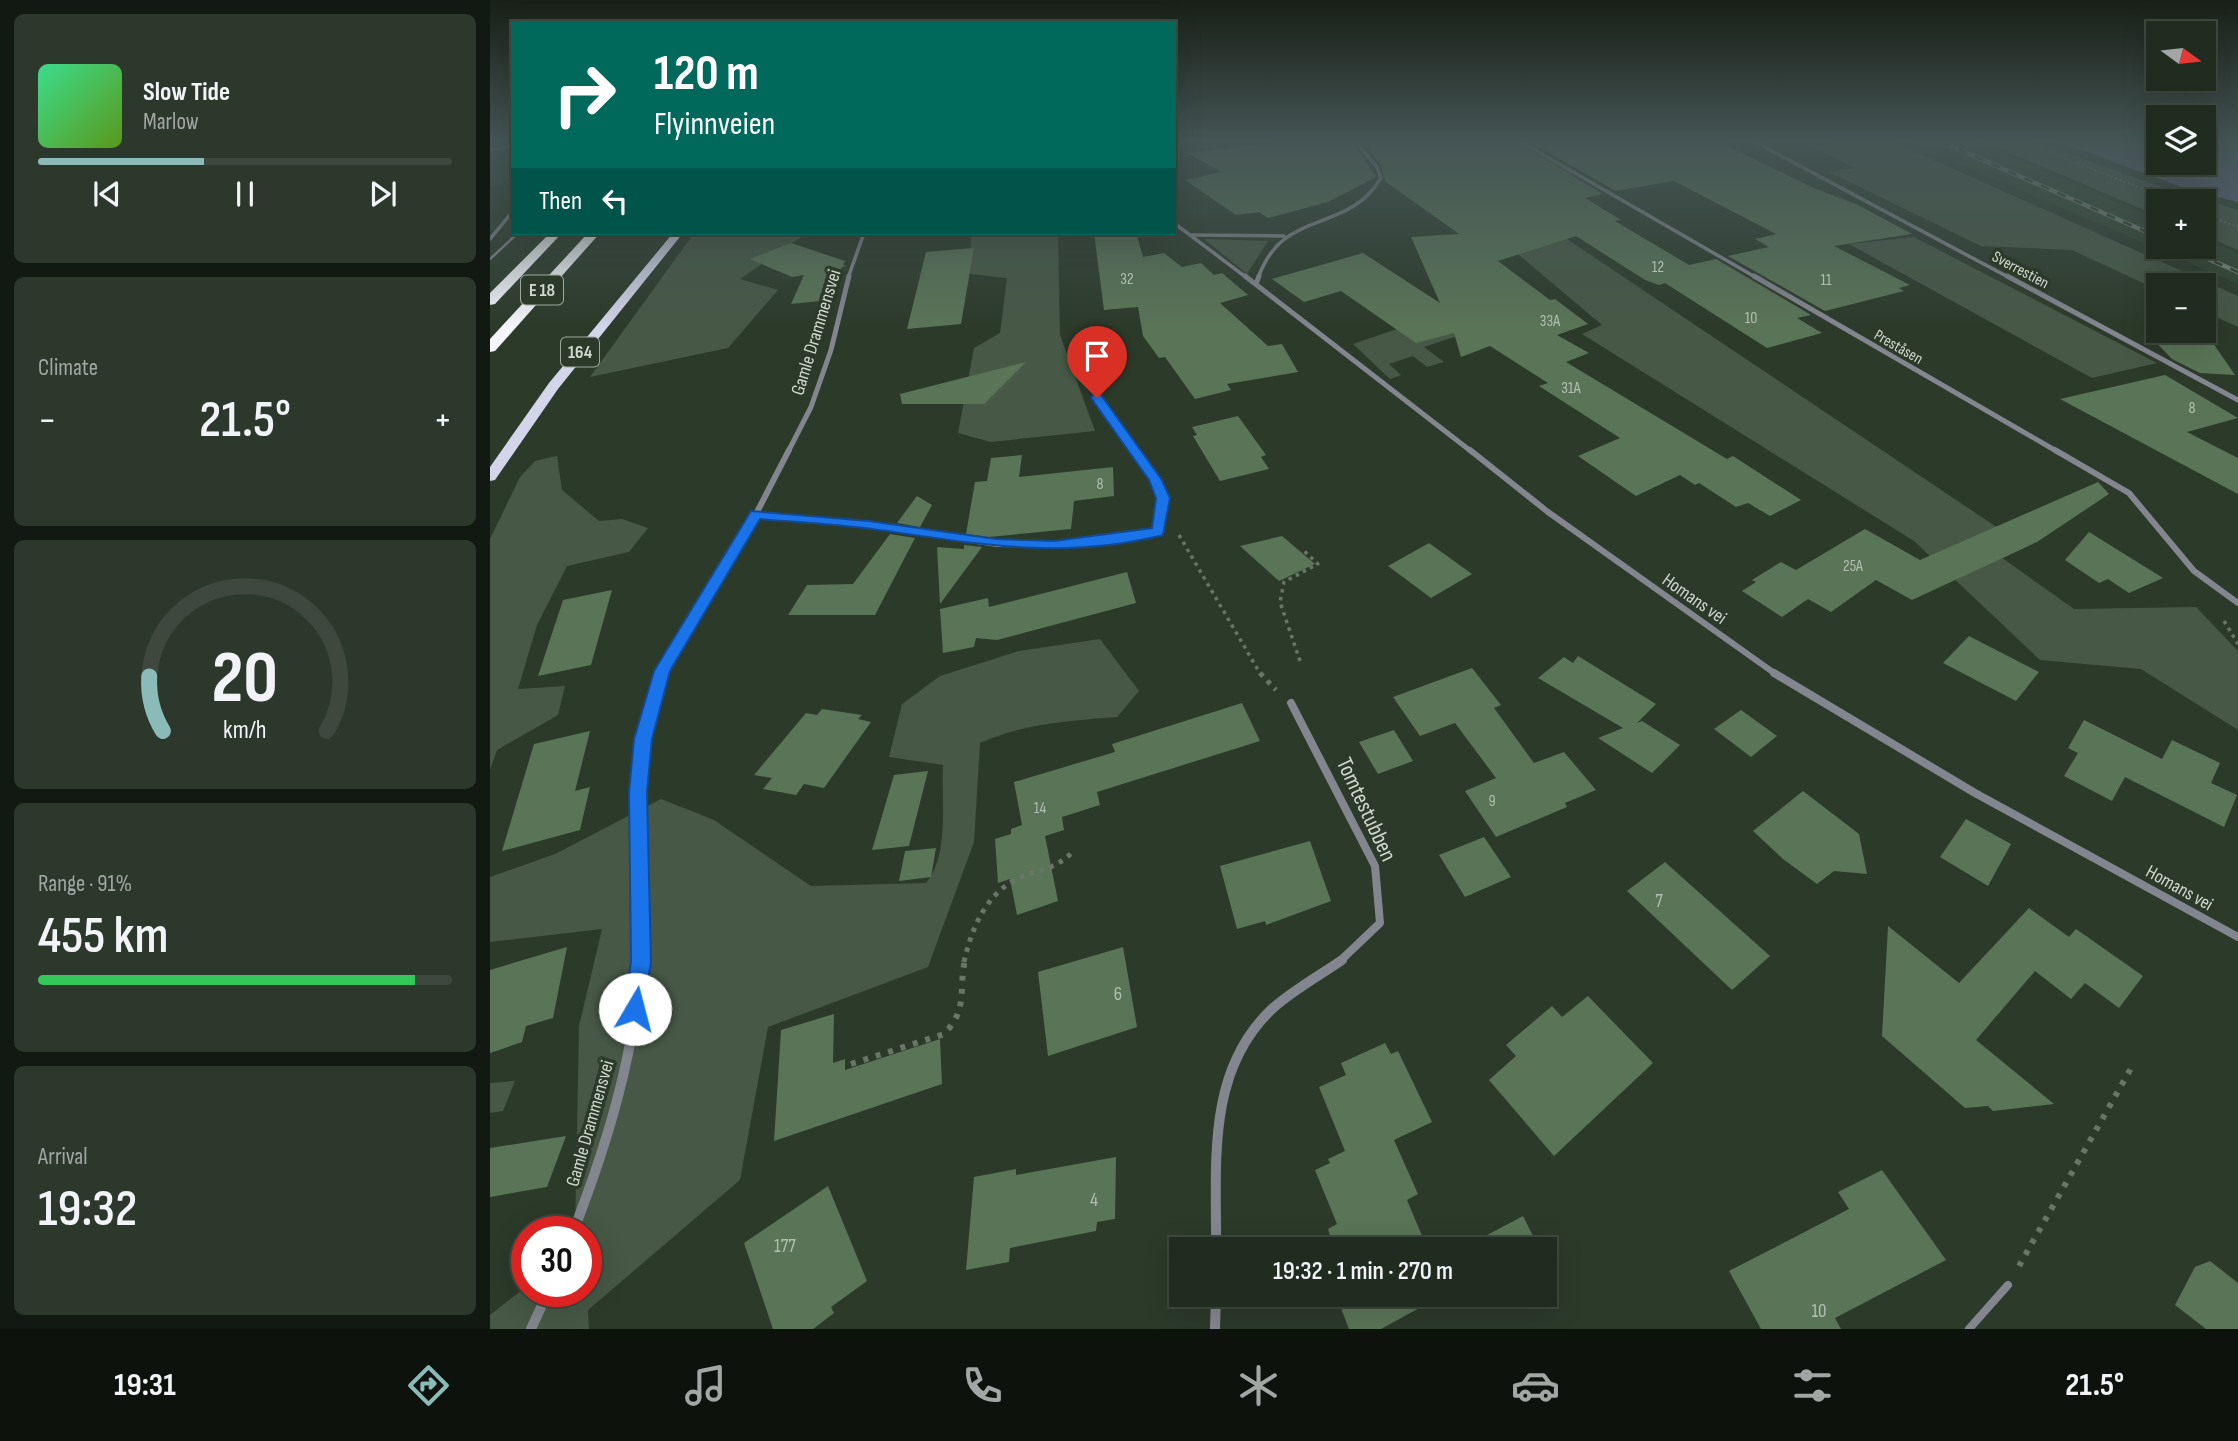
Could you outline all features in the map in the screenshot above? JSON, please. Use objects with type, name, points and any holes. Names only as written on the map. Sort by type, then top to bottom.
[{"type":"highway","name":"E 18","points":[[490,301],[554,235]]},
{"type":"highway","name":"E 18","points":[[490,348],[592,235]]},
{"type":"main road","name":"164","points":[[490,477],[553,386],[676,235]]},
{"type":"street","points":[[1191,235],[1284,236],[1345,212],[1357,204]]},
{"type":"street","name":"Preståsen","points":[[1628,204],[2129,493],[2194,571],[2238,603]]},
{"type":"street","name":"Sverrestien","points":[[1871,204],[2238,400]]},
{"type":"street","points":[[490,239],[511,213]]},
{"type":"street","name":"Homans vei","points":[[1176,224],[1548,512],[1770,671],[1975,793],[2238,937]]},
{"type":"street","name":"Gamle Drammensvei","points":[[579,1216],[602,1157],[632,1032],[641,962],[638,792],[643,739],[662,671],[756,514],[811,407],[831,350],[848,279],[863,235]]},
{"type":"street","points":[[1256,284],[1262,264],[1284,236]]},
{"type":"street","points":[[756,514],[869,525],[996,544],[1054,545],[1158,532]]},
{"type":"street","name":"Tomtestubben","points":[[1216,1237],[1223,1094],[1228,1073],[1251,1033],[1281,1002],[1348,959],[1380,923],[1375,866],[1291,703]]},
{"type":"street","points":[[531,1329],[541,1307]]},
{"type":"street","points":[[1216,1307],[1216,1329]]},
{"type":"lane","points":[[490,259],[516,235]]},
{"type":"lane","points":[[1097,398],[1156,480],[1163,498],[1158,532]]},
{"type":"lane","points":[[1969,1329],[2008,1286]]},
{"type":"path","points":[[2216,219],[2238,227]]},
{"type":"path","points":[[1158,532],[1178,533],[1263,678],[1291,703]]},
{"type":"path","points":[[1300,661],[1280,602],[1284,582],[1318,564],[1302,549]]},
{"type":"path","points":[[851,1064],[944,1034],[955,1025],[964,1006],[962,972],[967,952],[990,898],[1008,887],[1011,881],[1058,866],[1075,850]]},
{"type":"path","points":[[2008,1286],[2134,1063]]},
{"type":"shaded area","points":[[1895,204],[2032,204],[2146,255],[2146,259],[2155,259],[2186,273],[2146,273],[2146,284],[2072,250],[1981,246]]},
{"type":"shaded area","points":[[2053,204],[2121,204],[2146,215],[2146,244]]},
{"type":"shaded area","points":[[2130,204],[2146,204],[2146,211]]},
{"type":"shaded area","points":[[2216,204],[2238,210],[2238,250],[2216,241]]},
{"type":"shaded area","points":[[1543,223],[2004,532],[1981,543],[2074,609],[2196,607],[2238,651],[2238,730],[2141,669],[2040,660],[1914,541],[1582,334],[1602,325],[1488,229]]},
{"type":"shaded area","points":[[693,235],[804,235],[740,279],[778,290],[728,348],[590,377]]},
{"type":"shaded area","points":[[971,235],[1058,235],[1060,335],[1095,431],[991,442],[958,433],[974,348],[1000,333],[1007,278],[970,274]]},
{"type":"shaded area","points":[[1914,237],[2157,363],[2092,378],[1849,244]]},
{"type":"shaded area","points":[[1204,239],[1268,241],[1247,274]]},
{"type":"shaded area","points":[[2216,244],[2238,253],[2238,284],[2180,259],[2216,259]]},
{"type":"shaded area","points":[[2216,286],[2238,296],[2238,327],[2216,317]]},
{"type":"shaded area","points":[[1441,314],[1469,332],[1424,347],[1444,362],[1427,367],[1413,356],[1389,364],[1401,375],[1390,379],[1353,344]]},
{"type":"shaded area","points":[[557,456],[562,490],[599,521],[622,519],[648,528],[629,552],[567,566],[537,625],[518,689],[565,686],[558,715],[497,750],[490,770],[490,539],[520,477],[535,461]]},
{"type":"shaded area","points":[[1100,639],[1139,691],[1117,717],[1030,727],[980,743],[974,842],[928,967],[768,1027],[740,1180],[602,1298],[602,1216],[575,1216],[579,1026],[602,929],[490,942],[490,877],[555,854],[661,799],[714,820],[811,886],[926,883],[934,871],[941,842],[943,765],[889,757],[902,704],[940,676],[1019,651]]},
{"type":"shaded area","points":[[515,1081],[503,1111],[490,1113],[490,1083]]},
{"type":"shaded area","points":[[511,1299],[511,1307],[592,1307],[588,1310],[589,1329],[490,1329],[490,1315]]},
{"type":"building","points":[[1220,204],[1320,204],[1268,218],[1259,212],[1236,215]]},
{"type":"building","points":[[1417,204],[1595,204],[1621,220],[1615,221],[1689,265],[1716,259],[1811,315],[1797,318],[1822,333],[1767,348],[1665,283],[1659,285],[1645,280],[1576,236],[1498,261],[1550,300],[1555,299],[1588,324],[1557,335],[1589,353],[1566,362],[1727,459],[1733,456],[1801,500],[1770,516],[1748,503],[1736,507],[1699,483],[1695,485],[1680,475],[1636,496],[1578,456],[1620,438],[1539,386],[1548,383],[1490,346],[1461,357],[1454,333],[1416,343],[1341,291],[1304,302],[1272,279],[1363,253],[1440,303],[1411,237],[1459,234]]},
{"type":"building","points":[[1718,204],[1858,205],[1912,234],[1834,246],[1910,285],[1899,288],[1904,291],[1825,311],[1728,256],[1769,247],[1755,239],[1776,234]]},
{"type":"building","points":[[1094,235],[1137,235],[1143,257],[1164,253],[1182,267],[1201,263],[1214,275],[1222,273],[1248,295],[1220,303],[1268,346],[1282,344],[1298,372],[1227,384],[1231,390],[1195,399],[1165,357],[1159,358],[1143,336],[1138,307],[1104,310]]},
{"type":"building","points":[[791,243],[845,261],[843,265],[847,266],[842,267],[830,300],[791,304],[804,275],[792,277],[750,259]]},
{"type":"building","points":[[974,248],[961,324],[907,329],[926,252]]},
{"type":"building","points":[[2157,343],[2213,343],[2235,375],[2200,373],[2172,359]]},
{"type":"building","points":[[1026,362],[984,404],[902,404],[900,394]]},
{"type":"building","points":[[2165,375],[2238,418],[2187,432],[2238,458],[2238,494],[2060,399]]},
{"type":"building","points":[[1238,416],[1266,455],[1261,457],[1269,469],[1220,481],[1193,436],[1197,435],[1192,427]]},
{"type":"building","points":[[1022,455],[1019,477],[1113,467],[1114,496],[1074,501],[1071,529],[989,537],[966,534],[975,482],[987,481],[991,458]]},
{"type":"building","points":[[2098,482],[2109,494],[2037,542],[1912,600],[1876,580],[1831,612],[1808,599],[1782,617],[1742,591],[1756,582],[1752,580],[1781,562],[1796,570],[1865,529],[1920,560]]},
{"type":"building","points":[[917,496],[932,505],[920,527],[897,523]]},
{"type":"building","points":[[2089,532],[2163,578],[2129,593],[2108,579],[2099,583],[2065,560]]},
{"type":"building","points":[[890,534],[915,538],[875,615],[788,615],[807,585],[853,584]]},
{"type":"building","points":[[1282,536],[1315,564],[1279,581],[1240,546]]},
{"type":"building","points":[[1429,543],[1472,574],[1431,598],[1388,566]]},
{"type":"building","points":[[964,545],[982,547],[940,604],[937,547],[964,549]]},
{"type":"building","points":[[1127,572],[1136,603],[997,640],[976,638],[974,647],[943,653],[940,609],[988,598],[989,607]]},
{"type":"building","points":[[612,590],[591,665],[538,676],[563,600]]},
{"type":"building","points":[[1969,636],[2039,672],[2016,701],[1943,663]]},
{"type":"building","points":[[1578,656],[1656,704],[1637,723],[1642,721],[1680,745],[1652,773],[1598,738],[1623,728],[1538,678],[1564,657],[1573,663]]},
{"type":"building","points":[[1472,668],[1501,705],[1494,708],[1534,763],[1564,752],[1596,790],[1565,803],[1567,807],[1496,837],[1465,791],[1496,778],[1455,723],[1420,736],[1393,697]]},
{"type":"building","points":[[1242,703],[1260,741],[1097,792],[1100,805],[1062,817],[1064,830],[1045,836],[1058,901],[1017,915],[1010,879],[998,883],[995,839],[1011,834],[1011,829],[1022,825],[1014,782],[1115,752],[1112,744]]},
{"type":"building","points":[[822,709],[862,715],[858,719],[871,722],[824,788],[804,784],[796,795],[763,789],[772,778],[754,775],[806,713],[817,715]]},
{"type":"building","points":[[1741,710],[1777,736],[1751,757],[1714,729]]},
{"type":"building","points":[[2084,720],[2162,759],[2172,740],[2220,763],[2211,783],[2237,795],[2224,827],[2125,777],[2112,801],[2064,776],[2078,753],[2068,748]]},
{"type":"building","points":[[1394,730],[1413,761],[1378,774],[1359,742]]},
{"type":"building","points":[[590,731],[575,791],[590,787],[580,830],[502,851],[534,744]]},
{"type":"building","points":[[928,771],[909,846],[872,850],[894,775]]},
{"type":"building","points":[[1803,791],[1859,834],[1867,874],[1834,871],[1817,884],[1783,859],[1753,831]]},
{"type":"building","points":[[1966,819],[2011,844],[1988,886],[1940,857]]},
{"type":"building","points":[[1484,837],[1511,877],[1465,897],[1439,855]]},
{"type":"building","points":[[1310,841],[1331,901],[1266,925],[1265,921],[1237,929],[1220,866]]},
{"type":"building","points":[[936,848],[931,877],[899,881],[905,851]]},
{"type":"building","points":[[1665,862],[1770,956],[1732,990],[1627,891]]},
{"type":"building","points":[[2029,908],[2069,937],[2076,929],[2143,976],[2119,1008],[2085,983],[2071,999],[2035,971],[1976,1040],[2054,1104],[1993,1111],[1988,1106],[1965,1108],[1882,1036],[1888,926],[1959,983]]},
{"type":"building","points":[[567,947],[553,1018],[526,1026],[522,1042],[490,1053],[490,970]]},
{"type":"building","points":[[1123,947],[1137,1027],[1048,1056],[1038,972]]},
{"type":"building","points":[[1588,996],[1653,1063],[1554,1156],[1489,1080],[1516,1056],[1506,1045],[1552,1006],[1562,1017]]},
{"type":"building","points":[[834,1014],[833,1063],[845,1059],[845,1070],[940,1039],[942,1084],[774,1141],[781,1030]]},
{"type":"building","points":[[1385,1043],[1391,1054],[1398,1051],[1432,1122],[1394,1140],[1418,1194],[1407,1200],[1423,1237],[1331,1237],[1328,1229],[1337,1224],[1315,1170],[1330,1163],[1328,1159],[1345,1151],[1319,1087],[1346,1075],[1341,1063]]},
{"type":"building","points":[[566,1136],[547,1187],[490,1197],[490,1148]]},
{"type":"building","points":[[1116,1157],[1115,1219],[1097,1222],[1096,1231],[1010,1248],[1009,1262],[966,1270],[974,1177],[1016,1169],[1016,1175]]},
{"type":"building","points":[[1882,1170],[1946,1260],[1835,1318],[1841,1329],[1761,1329],[1729,1271],[1849,1209],[1838,1192]]},
{"type":"building","points":[[828,1186],[867,1281],[831,1307],[834,1313],[813,1329],[773,1329],[744,1243]]},
{"type":"building","points":[[1523,1216],[1534,1237],[1483,1237]]},
{"type":"building","points":[[2210,1261],[2238,1283],[2238,1329],[2206,1329],[2175,1305],[2195,1267]]},
{"type":"building","points":[[1341,1307],[1421,1307],[1381,1329],[1349,1329]]},
{"type":"railway","points":[[2083,204],[2146,232]]},
{"type":"railway","points":[[2208,259],[2238,272]]},
{"type":"route","points":[[635,1009],[641,962],[638,792],[643,739],[662,671],[756,514],[869,525],[996,544],[1054,545],[1158,532],[1163,498],[1156,480],[1097,398]]}]
